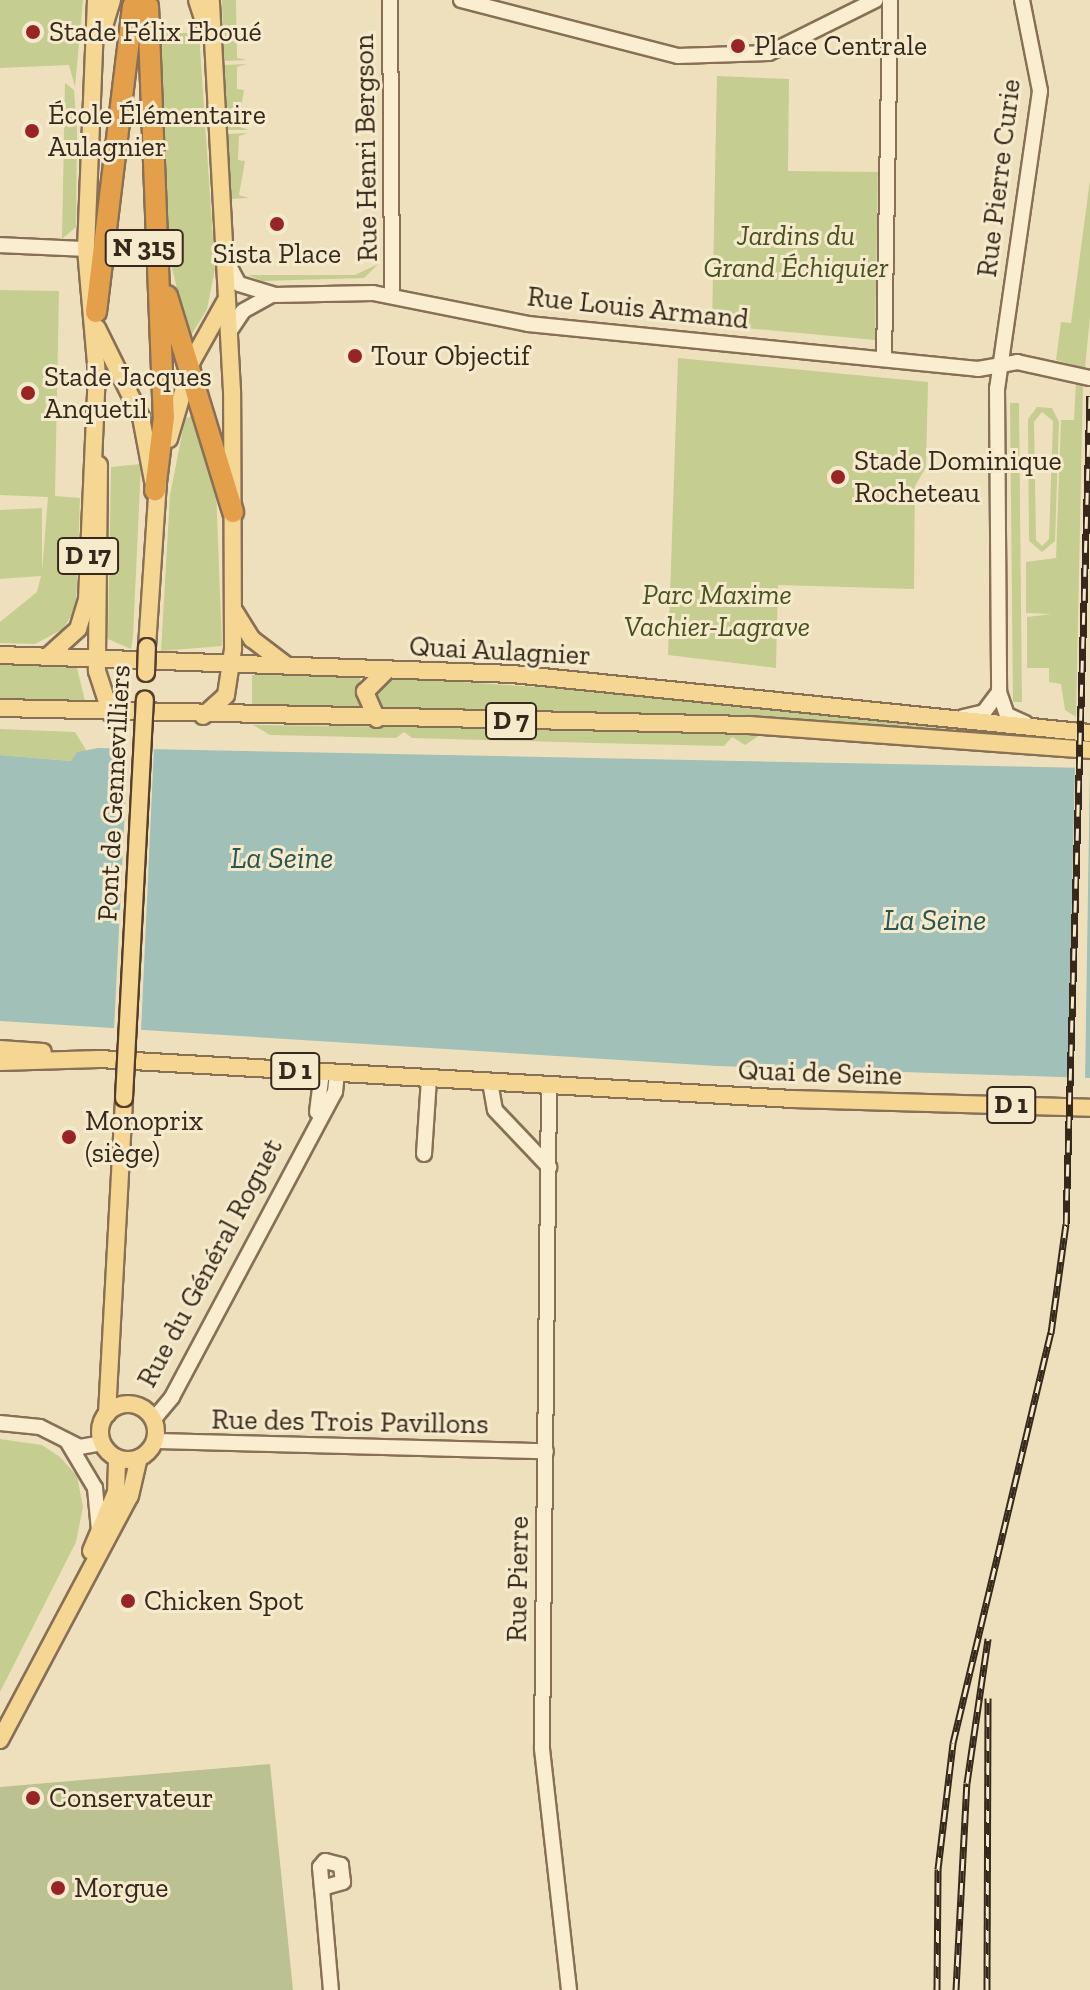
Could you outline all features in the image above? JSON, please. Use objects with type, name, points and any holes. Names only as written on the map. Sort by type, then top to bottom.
[{"type":"highway","name":"N 315","points":[[139,6],[146,77],[164,417],[155,490]]},
{"type":"highway","name":"N 315","points":[[139,6],[155,490]]},
{"type":"highway","points":[[96,320],[139,6]]},
{"type":"highway","points":[[146,77],[162,265],[188,372],[220,453],[233,512]]},
{"type":"main road","name":"D 17","points":[[96,0],[86,249],[96,320],[97,659]]},
{"type":"main road","name":"D 17","points":[[93,87],[112,0]]},
{"type":"main road","name":"D 17","points":[[197,0],[209,54]]},
{"type":"main road","name":"D 17","points":[[202,716],[226,695],[232,664],[234,611],[229,333],[209,54],[211,0]]},
{"type":"main road","name":"D 17","points":[[155,490],[188,372],[227,293]]},
{"type":"main road","points":[[96,320],[141,417],[155,490]]},
{"type":"main road","name":"D 17","points":[[47,657],[86,612],[96,440]]},
{"type":"main road","name":"Pont de Gennevilliers","points":[[110,1373],[155,490]]},
{"type":"main road","points":[[234,611],[252,639],[286,665]]},
{"type":"main road","name":"Quai Aulagnier","points":[[0,655],[513,674],[953,722],[1085,733]]},
{"type":"main road","points":[[97,659],[111,714]]},
{"type":"main road","points":[[377,719],[365,692],[386,671]]},
{"type":"main road","name":"D 7","points":[[0,708],[111,714],[750,725],[1090,750]]},
{"type":"main road","name":"D 1","points":[[0,1049],[99,1059],[490,1082]]},
{"type":"main road","name":"D 1","points":[[0,1062],[99,1059]]},
{"type":"main road","name":"Quai de Seine","points":[[490,1082],[549,1087],[1090,1108]]},
{"type":"main road","name":"D 17","points":[[110,1373],[124,1405]]},
{"type":"main road","name":"D 17","points":[[107,1414],[110,1373]]},
{"type":"main road","points":[[0,1740],[130,1496],[139,1458],[155,1441],[153,1420],[124,1405],[107,1414],[102,1443],[117,1458],[139,1458]]},
{"type":"main road","points":[[77,1591],[116,1492],[117,1458]]},
{"type":"street","name":"Rue Henri Bergson","points":[[390,0],[392,296]]},
{"type":"street","points":[[461,0],[688,56],[769,53],[876,0]]},
{"type":"street","points":[[884,359],[890,0]]},
{"type":"street","name":"Rue Pierre Curie","points":[[999,692],[998,363],[1040,91],[1022,0]]},
{"type":"street","points":[[0,245],[86,249]]},
{"type":"street","name":"Rue Louis Armand","points":[[226,260],[239,284],[274,295],[392,296],[528,324],[978,369],[998,363],[1090,378]]},
{"type":"street","points":[[229,333],[243,311],[274,295]]},
{"type":"street","points":[[953,722],[984,712],[999,692],[1011,719],[1085,733]]},
{"type":"street","name":"Rue du Général Roguet","points":[[153,1420],[172,1397],[311,1127],[335,1092],[329,1073]]},
{"type":"street","points":[[424,1154],[429,1078]]},
{"type":"street","points":[[490,1082],[495,1110],[549,1167]]},
{"type":"street","name":"Rue Pierre","points":[[549,1087],[542,1749],[569,1990]]},
{"type":"street","points":[[0,1423],[40,1427],[67,1441],[102,1443]]},
{"type":"street","points":[[67,1441],[95,1488],[99,1530]]},
{"type":"street","name":"Rue des Trois Pavillons","points":[[155,1441],[546,1451]]},
{"type":"street","points":[[322,1888],[331,1990]]},
{"type":"green space","name":"Stade Félix Eboué","points":[[0,0],[83,0],[75,87],[69,65],[0,68]]},
{"type":"green space","points":[[222,0],[236,0],[237,58],[247,60],[224,61]]},
{"type":"green space","points":[[154,33],[199,33],[215,269],[207,309],[189,339],[165,239]]},
{"type":"green space","points":[[247,64],[237,67],[237,89],[244,90],[238,126],[248,130],[226,130],[224,65]]},
{"type":"green space","name":"Jardins du Grand Échiquier","points":[[717,76],[789,79],[788,171],[878,172],[875,340],[712,325]]},
{"type":"green space","points":[[65,83],[74,90],[77,130],[76,227],[62,239]]},
{"type":"green space","points":[[248,133],[239,136],[238,160],[245,161],[239,195],[249,198],[230,199],[226,134]]},
{"type":"green space","points":[[1090,180],[1090,317],[1085,368],[1056,360],[1061,322],[1071,323]]},
{"type":"green space","points":[[378,264],[364,278],[262,281],[248,275],[355,275]]},
{"type":"green space","points":[[0,290],[59,291],[55,496],[80,498],[76,608],[63,629],[35,644],[0,643],[0,622],[37,592],[41,576],[0,579],[0,510],[42,508],[42,572],[48,497],[0,495]]},
{"type":"green space","name":"Parc Maxime Vachier-Lagrave","points":[[678,358],[928,382],[926,467],[915,486],[914,589],[778,585],[776,668],[668,655]]},
{"type":"green space","points":[[1076,382],[1083,383],[1076,717],[1065,710],[1061,684],[1049,682],[1049,668],[1027,668],[1027,617],[1052,614],[1026,613],[1026,562],[1056,558],[1061,420],[1074,420]]},
{"type":"green space","points":[[1010,403],[1019,403],[1022,702],[1013,702]]},
{"type":"green space","points":[[1037,407],[1052,408],[1059,422],[1055,541],[1042,552],[1029,541],[1028,419]],"holes":[[[1042,412],[1053,421],[1049,539],[1042,546],[1036,540],[1034,422]]]},
{"type":"green space","points":[[193,415],[216,487],[222,646],[161,651],[170,495],[185,419]]},
{"type":"green space","points":[[141,464],[131,649],[108,639],[111,467]]},
{"type":"green space","points":[[0,663],[77,668],[86,705],[0,702]]},
{"type":"green space","points":[[286,671],[360,677],[362,711],[252,707],[252,675]]},
{"type":"green space","points":[[388,677],[642,694],[1090,743],[794,719],[390,713],[372,696]]},
{"type":"green space","points":[[253,725],[729,731],[760,735],[745,745],[732,737],[724,746],[412,738],[404,732],[396,738],[270,735]]},
{"type":"green space","points":[[0,729],[75,732],[86,750],[72,761],[0,755]]},
{"type":"green space","points":[[0,1439],[42,1445],[60,1457],[77,1476],[83,1507],[76,1542],[0,1692]]},
{"type":"green space","points":[[270,1764],[293,1990],[0,1990],[0,1787]]},
{"type":"water","name":"La Seine","points":[[98,748],[1090,768],[1090,1078],[717,1066],[0,1021],[0,755],[71,761],[77,752]]},
{"type":"pier","points":[[128,746],[154,747],[141,1032],[114,1030]]},
{"type":"pier","points":[[1075,764],[1090,764],[1085,1082],[1068,1081]]},
{"type":"railway","points":[[937,1990],[938,1869],[953,1743],[1051,1333],[1066,1224],[1090,395]]},
{"type":"railway","points":[[956,1990],[967,1783],[988,1639]]},
{"type":"railway","points":[[987,1990],[988,1698]]},
{"type":"place","name":"Stade Félix Eboué","points":[[33,32]]},
{"type":"place","name":"Place Centrale","points":[[738,46]]},
{"type":"place","name":"École Élémentaire Aulagnier","points":[[32,131]]},
{"type":"place","name":"Sista Place","points":[[277,224]]},
{"type":"place","name":"Tour Objectif","points":[[355,356]]},
{"type":"place","name":"Stade Jacques Anquetil","points":[[28,393]]},
{"type":"place","name":"Stade Dominique Rocheteau","points":[[838,477]]},
{"type":"place","name":"Monoprix (siège)","points":[[69,1137]]},
{"type":"place","name":"Chicken Spot","points":[[128,1601]]},
{"type":"place","name":"Conservateur","points":[[33,1798]]},
{"type":"place","name":"Morgue","points":[[58,1888]]}]
